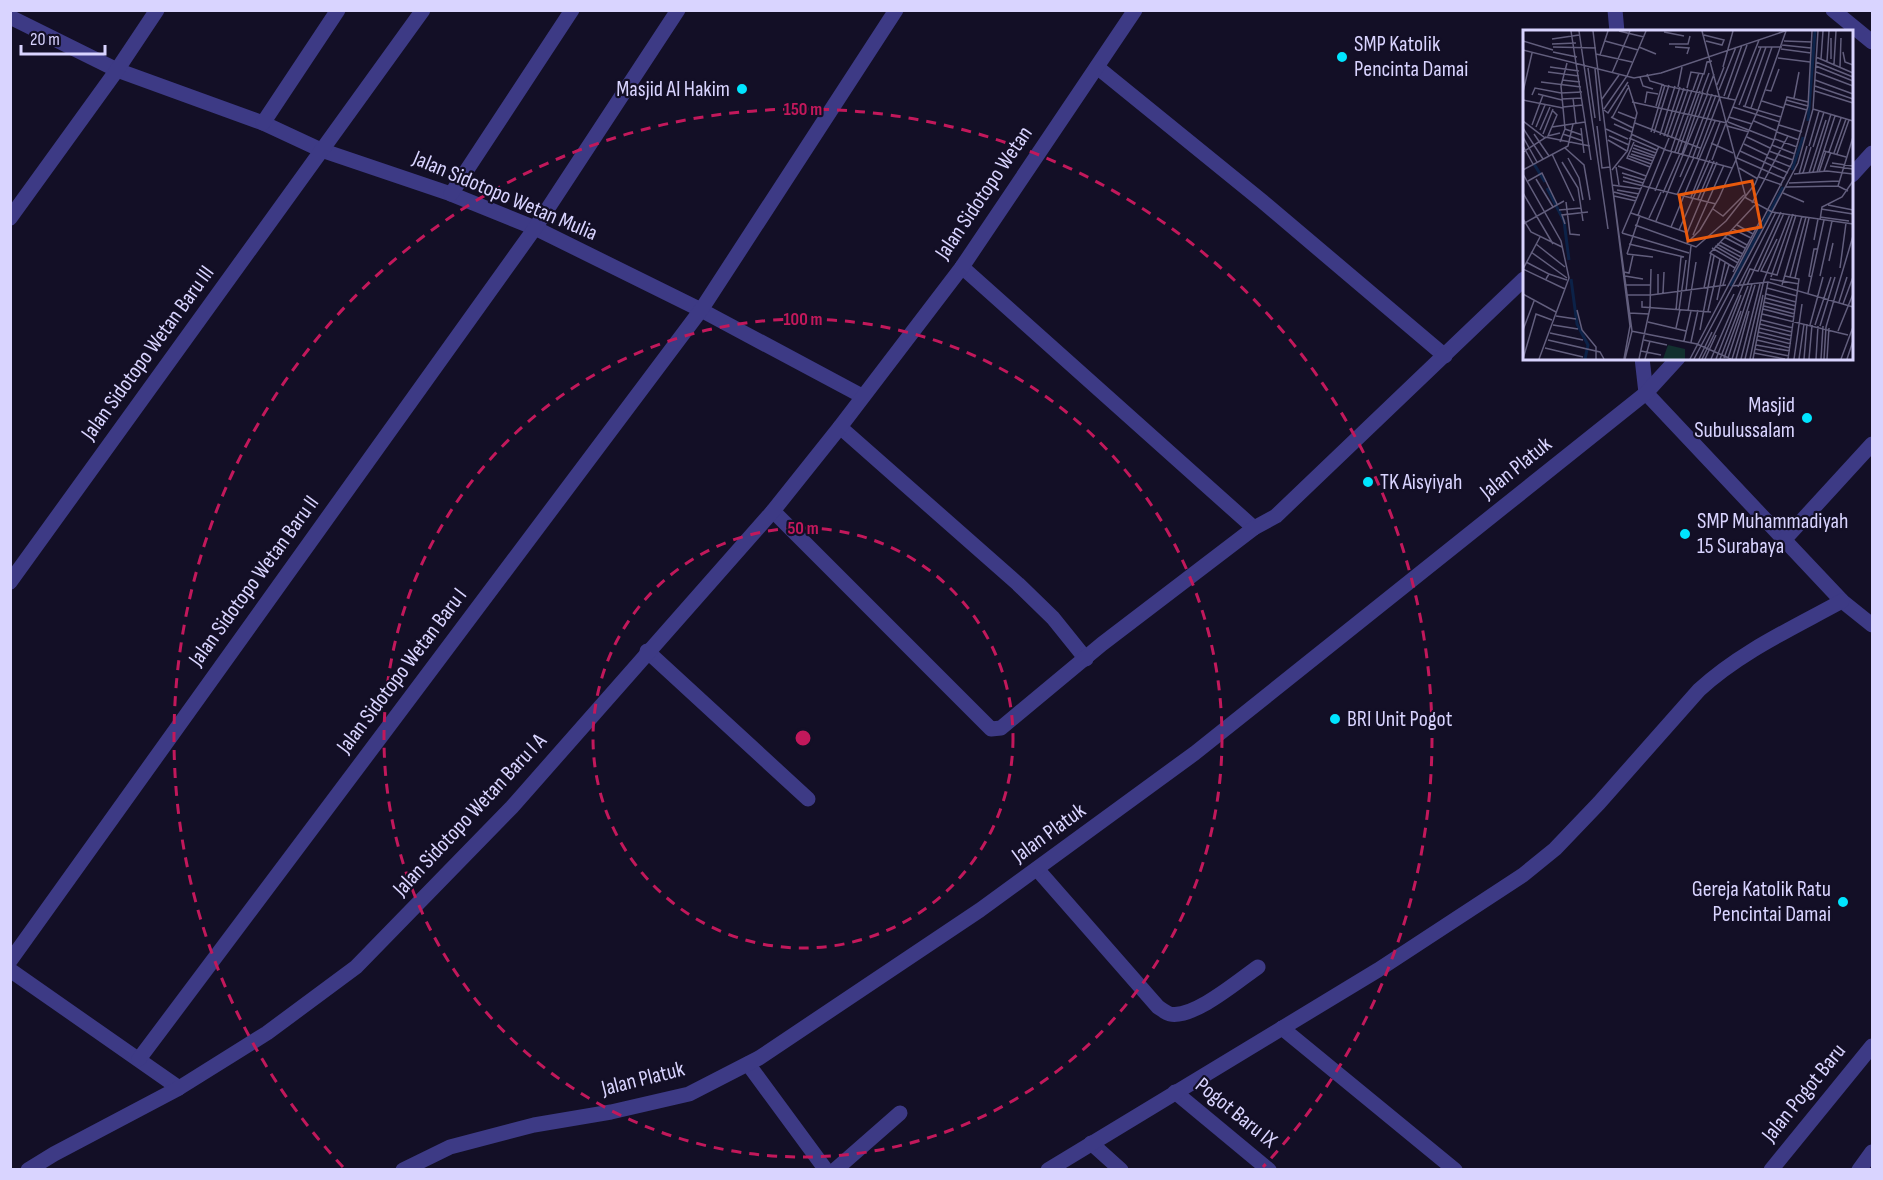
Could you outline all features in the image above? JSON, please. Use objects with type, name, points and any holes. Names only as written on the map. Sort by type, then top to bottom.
[{"type":"street","points":[[10,218],[117,70],[157,10]]},
{"type":"street","points":[[263,123],[338,10]]},
{"type":"street","name":"Jalan Sidotopo Wetan Baru III","points":[[10,582],[423,10]]},
{"type":"street","points":[[451,194],[572,10]]},
{"type":"street","name":"Jalan Sidotopo Wetan Baru II","points":[[10,961],[535,228],[678,10]]},
{"type":"street","name":"Jalan Sidotopo Wetan Baru I","points":[[139,1059],[701,310],[896,10]]},
{"type":"street","name":"Jalan Sidotopo Wetan","points":[[862,396],[962,267],[1135,10]]},
{"type":"street","points":[[1616,10],[1617,30]]},
{"type":"street","points":[[1833,10],[1872,42]]},
{"type":"street","name":"Jalan Sidotopo Wetan Mulia","points":[[10,17],[117,70],[263,123],[321,150],[451,194],[535,228],[701,310],[862,396]]},
{"type":"street","points":[[1097,67],[1262,201],[1445,356]]},
{"type":"street","points":[[1853,173],[1872,153]]},
{"type":"street","points":[[962,267],[1254,528]]},
{"type":"street","points":[[773,510],[990,729],[1000,728],[1102,644],[1254,528],[1276,516],[1523,280]]},
{"type":"street","points":[[1642,360],[1646,393],[1842,601],[1872,625]]},
{"type":"street","name":"Jalan Platuk","points":[[403,1170],[450,1147],[534,1125],[611,1112],[689,1094],[748,1064],[980,910],[1195,753],[1646,393],[1676,360]]},
{"type":"street","name":"Jalan Sidotopo Wetan Baru I A","points":[[28,1170],[179,1088],[267,1033],[356,967],[512,807],[773,510],[862,396]]},
{"type":"street","points":[[840,427],[1018,584],[1053,618],[1086,659]]},
{"type":"street","points":[[1785,538],[1872,444]]},
{"type":"street","points":[[1048,1170],[1378,970],[1523,875],[1555,849],[1599,803],[1712,677],[1747,654],[1842,601]]},
{"type":"street","points":[[647,651],[808,799]]},
{"type":"street","points":[[1037,869],[1158,1007],[1170,1014],[1183,1014],[1195,1009],[1258,967]]},
{"type":"street","points":[[10,970],[179,1088]]},
{"type":"street","points":[[1282,1028],[1455,1170]]},
{"type":"street","name":"Jalan Pogot Baru","points":[[1771,1170],[1872,1046]]},
{"type":"street","points":[[748,1064],[826,1170]]},
{"type":"street","name":"Pogot Baru IX","points":[[1175,1092],[1269,1170]]},
{"type":"street","points":[[834,1170],[900,1113]]},
{"type":"street","points":[[1091,1143],[1121,1170]]},
{"type":"street","points":[[1859,1170],[1872,1152]]},
{"type":"place","name":"SMP Katolik Pencinta Damai","points":[[1342,57]]},
{"type":"place","name":"Masjid Al Hakim","points":[[742,89]]},
{"type":"place","name":"Masjid Subulussalam","points":[[1807,418]]},
{"type":"place","name":"TK Aisyiyah","points":[[1368,482]]},
{"type":"place","name":"SMP Muhammadiyah 15 Surabaya","points":[[1685,534]]},
{"type":"place","name":"BRI Unit Pogot","points":[[1335,719]]},
{"type":"place","name":"Gereja Katolik Ratu Pencintai Damai","points":[[1843,902]]}]
